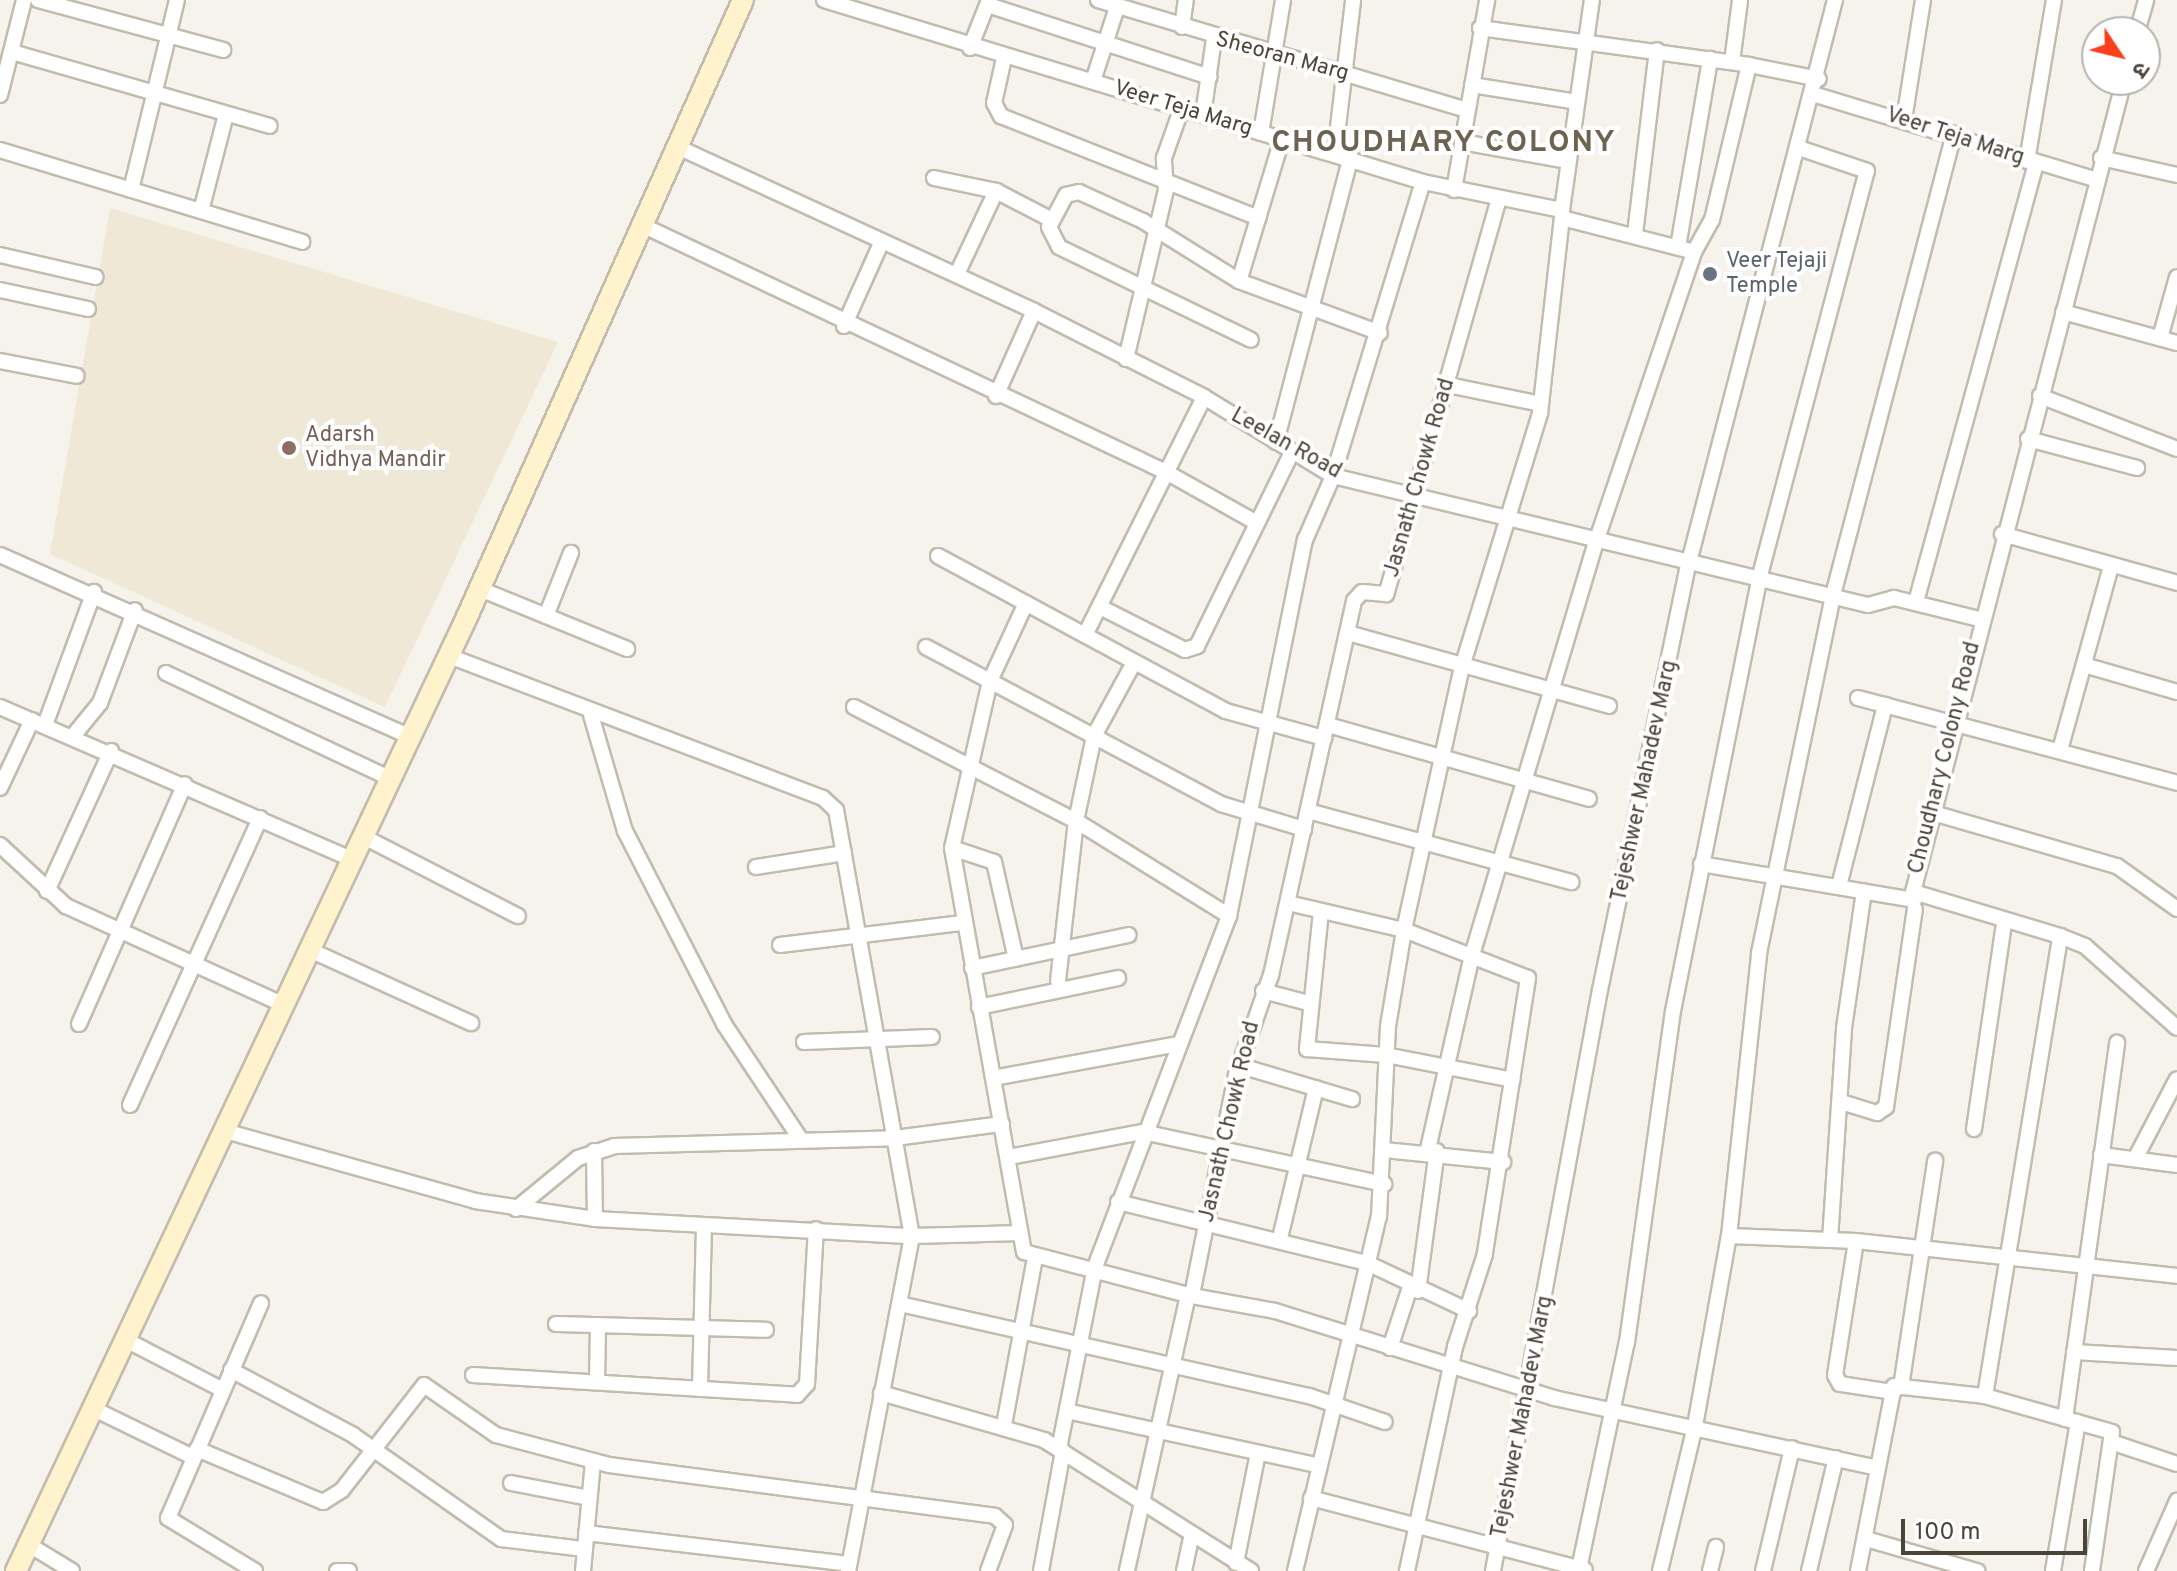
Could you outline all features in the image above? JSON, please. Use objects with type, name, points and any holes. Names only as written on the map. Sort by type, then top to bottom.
[{"type":"main road","points":[[16,1571],[31,1546],[449,656],[682,149],[743,0]]},
{"type":"street","points":[[0,95],[9,41],[24,0]]},
{"type":"street","points":[[38,0],[223,50]]},
{"type":"street","points":[[131,190],[177,0]]},
{"type":"street","name":"Veer Teja Marg","points":[[824,0],[970,48],[1335,152],[1423,182],[1498,202],[1562,214],[1694,252]]},
{"type":"street","name":"Sheoran Marg","points":[[1098,0],[1272,57],[1345,74],[1467,110]]},
{"type":"street","points":[[1182,27],[1186,0]]},
{"type":"street","points":[[1261,133],[1283,0]]},
{"type":"street","points":[[1335,152],[1353,0]]},
{"type":"street","points":[[1454,190],[1487,0]]},
{"type":"street","points":[[1295,1571],[1384,1184],[1386,1055],[1404,930],[1422,843],[1462,667],[1541,404],[1568,161],[1592,0]]},
{"type":"street","points":[[1732,62],[1740,0]]},
{"type":"street","name":"Tejeshwer Mahadev Marg","points":[[1493,1571],[1531,1391],[1600,990],[1689,564],[1802,149],[1835,0]]},
{"type":"street","points":[[1904,120],[1923,0]]},
{"type":"street","points":[[1916,602],[2031,162],[2054,0]]},
{"type":"street","points":[[970,48],[988,2],[1102,46],[1210,77]]},
{"type":"street","points":[[1093,81],[1117,7]]},
{"type":"street","name":"Veer Teja Marg","points":[[1480,28],[1586,40],[1749,65],[2031,162],[2095,179]]},
{"type":"street","points":[[1203,115],[1214,39]]},
{"type":"street","points":[[9,41],[154,93],[270,126]]},
{"type":"street","points":[[1635,234],[1657,50]]},
{"type":"street","points":[[1004,58],[994,103],[1001,116],[1258,218]]},
{"type":"street","points":[[1678,247],[1710,59]]},
{"type":"street","points":[[1390,1348],[1415,1288],[1444,1068],[1472,955],[1555,692],[1596,542],[1694,252],[1712,220],[1749,65]]},
{"type":"street","points":[[1472,85],[1577,102]]},
{"type":"street","name":"Choudhary Colony Road","points":[[2060,936],[1913,892],[1979,619],[2119,96]]},
{"type":"street","points":[[1126,359],[1138,284],[1166,180],[1164,158],[1181,110]]},
{"type":"street","points":[[201,211],[226,114]]},
{"type":"street","points":[[1660,1571],[1695,1426],[1729,1236],[1751,997],[1833,595],[1954,134]]},
{"type":"street","points":[[1239,281],[1282,139]]},
{"type":"street","points":[[1462,142],[1568,161]]},
{"type":"street","name":"Leelan Road","points":[[682,149],[1034,311],[1204,397],[1333,476],[1508,521],[1868,605],[1883,598],[1916,602],[1979,619]]},
{"type":"street","points":[[1311,1498],[1497,1550],[1583,1570],[1612,1412],[1701,864],[1759,579],[1867,171],[1802,149]]},
{"type":"street","points":[[0,150],[302,242]]},
{"type":"street","points":[[1276,442],[1351,157]]},
{"type":"street","points":[[2101,158],[2177,175]]},
{"type":"street","points":[[934,178],[996,191],[1052,220]]},
{"type":"street","points":[[1041,1571],[1061,1450],[1071,1412],[1076,1344],[1094,1274],[1143,1132],[1229,916],[1265,722],[1305,540],[1333,476],[1380,333],[1423,182]]},
{"type":"street","points":[[957,274],[996,191]]},
{"type":"street","points":[[1251,340],[1059,247],[1048,232],[1052,220],[1072,191],[1154,227],[1239,281],[1380,333]]},
{"type":"street","name":"Jasnath Chowk Road","points":[[1498,202],[1386,594],[1357,596],[1288,903],[1221,1147],[1192,1296],[1348,1335],[1452,1368],[1612,1412],[1695,1426],[1878,1468]]},
{"type":"street","points":[[646,227],[844,326],[1166,472],[1257,523]]},
{"type":"street","points":[[844,326],[882,241]]},
{"type":"street","points":[[0,255],[95,277]]},
{"type":"street","points":[[2160,338],[2177,277]]},
{"type":"street","points":[[0,290],[88,309]]},
{"type":"street","points":[[996,396],[1034,311]]},
{"type":"street","points":[[2063,312],[2177,343]]},
{"type":"street","points":[[0,361],[77,376]]},
{"type":"street","points":[[1448,385],[1541,404]]},
{"type":"street","points":[[2040,396],[2177,449]]},
{"type":"street","points":[[1085,635],[1102,608],[1204,397]]},
{"type":"street","points":[[2028,439],[2137,468]]},
{"type":"street","points":[[1102,608],[1192,650],[1292,452]]},
{"type":"street","points":[[2002,534],[2177,583]]},
{"type":"street","points":[[546,616],[571,553]]},
{"type":"street","points":[[0,555],[135,610],[410,737]]},
{"type":"street","points":[[938,556],[1085,635],[1132,666],[1265,722],[1442,754],[1589,799]]},
{"type":"street","points":[[2060,750],[2110,570]]},
{"type":"street","points":[[480,589],[627,649]]},
{"type":"street","points":[[0,788],[39,723],[94,592]]},
{"type":"street","points":[[1026,603],[990,681],[952,848],[1024,1252],[1035,1258],[1094,1274],[1188,1295],[1161,1433],[1141,1504],[1127,1571]]},
{"type":"street","points":[[73,736],[100,703],[135,610]]},
{"type":"street","points":[[1348,633],[1609,706]]},
{"type":"street","points":[[926,647],[1249,815],[1304,829]]},
{"type":"street","points":[[449,656],[591,715],[840,805],[857,935],[912,1236],[849,1567],[586,1533]]},
{"type":"street","points":[[2084,665],[2177,692]]},
{"type":"street","points":[[1058,981],[1076,821],[1094,736],[1132,666]]},
{"type":"street","points":[[166,673],[391,779]]},
{"type":"street","points":[[1858,698],[2177,783]]},
{"type":"street","points":[[1839,886],[1885,705]]},
{"type":"street","points":[[0,707],[111,751],[353,860]]},
{"type":"street","points":[[854,707],[1076,821],[1229,916]]},
{"type":"street","points":[[591,715],[625,831],[724,1024],[801,1140]]},
{"type":"street","points":[[47,891],[111,751]]},
{"type":"street","points":[[79,1024],[185,784]]},
{"type":"street","points":[[1308,811],[1501,866],[1572,882]]},
{"type":"street","points":[[1933,813],[2117,866],[2177,909]]},
{"type":"street","points":[[130,1105],[260,818]]},
{"type":"street","points":[[364,837],[518,916]]},
{"type":"street","points":[[0,845],[47,891],[120,929],[284,1005]]},
{"type":"street","points":[[952,848],[994,862],[1016,959]]},
{"type":"street","points":[[756,867],[844,853]]},
{"type":"street","points":[[1701,864],[1839,886],[1914,904],[1886,1107],[1877,1113],[1841,1102]]},
{"type":"street","points":[[1830,1240],[1841,1102],[1864,891]]},
{"type":"street","points":[[1288,903],[1404,930],[1528,978],[1503,1162],[1469,1311],[1452,1368],[1407,1571]]},
{"type":"street","points":[[1321,911],[1308,1003],[1307,1049],[1386,1055],[1513,1080]]},
{"type":"street","points":[[780,945],[963,923]]},
{"type":"street","points":[[1974,1129],[2004,924]]},
{"type":"street","points":[[972,968],[1063,952],[1129,935]]},
{"type":"street","points":[[1985,1396],[2003,1260],[2060,936],[2085,946],[2177,1028]]},
{"type":"street","points":[[310,950],[471,1023]]},
{"type":"street","points":[[979,1007],[1118,978]]},
{"type":"street","points":[[1263,991],[1308,1003]]},
{"type":"street","points":[[804,1042],[932,1037]]},
{"type":"street","points":[[2053,1571],[2072,1421],[2074,1352],[2117,1043]]},
{"type":"street","points":[[993,1078],[1179,1044]]},
{"type":"street","points":[[1241,1066],[1352,1099]]},
{"type":"street","points":[[2135,1159],[2177,1079]]},
{"type":"street","points":[[1280,1238],[1316,1088]]},
{"type":"street","points":[[516,1209],[594,1151],[676,1141],[895,1138],[1002,1124]]},
{"type":"street","points":[[225,1131],[516,1209],[595,1219],[704,1227],[816,1229],[912,1236],[1020,1233]]},
{"type":"street","points":[[1009,1157],[1143,1132],[1384,1184]]},
{"type":"street","points":[[1384,1150],[1432,1150],[1503,1162]]},
{"type":"street","points":[[594,1151],[595,1219]]},
{"type":"street","points":[[2101,1155],[2177,1165]]},
{"type":"street","points":[[1858,1571],[1897,1390],[1923,1249],[1935,1161]]},
{"type":"street","points":[[1118,1202],[1280,1238],[1367,1263],[1469,1311]]},
{"type":"street","points":[[700,1389],[704,1227]]},
{"type":"street","points":[[473,1375],[797,1395],[805,1389],[816,1229]]},
{"type":"street","points":[[1729,1236],[1856,1241],[2003,1260],[2177,1276]]},
{"type":"street","points":[[1856,1241],[1835,1375],[1840,1384],[1985,1396],[2108,1429],[2114,1443],[2092,1571]]},
{"type":"street","points":[[1004,1425],[1035,1258]]},
{"type":"street","points":[[255,1571],[170,1523],[195,1453],[261,1303]]},
{"type":"street","points":[[900,1304],[1332,1404],[1385,1422]]},
{"type":"street","points":[[556,1324],[766,1330]]},
{"type":"street","points":[[597,1382],[598,1325]]},
{"type":"street","points":[[126,1340],[223,1390]]},
{"type":"street","points":[[2074,1352],[2177,1358]]},
{"type":"street","points":[[231,1370],[374,1450],[501,1539],[584,1549]]},
{"type":"street","points":[[94,1409],[316,1502],[342,1490],[424,1385],[496,1435],[593,1461],[1000,1518],[1005,1525],[988,1571]]},
{"type":"street","points":[[881,1393],[1004,1425],[1061,1450],[1191,1537],[1251,1571]]},
{"type":"street","points":[[1071,1412],[1317,1465]]},
{"type":"street","points":[[2114,1443],[2177,1464]]},
{"type":"street","points":[[1763,1571],[1792,1448]]},
{"type":"street","points":[[1236,1563],[1258,1453]]},
{"type":"street","points":[[1809,1571],[1836,1458]]},
{"type":"street","points":[[583,1571],[593,1461]]},
{"type":"street","points":[[511,1483],[589,1498]]},
{"type":"street","points":[[2146,1571],[2177,1501]]},
{"type":"street","points":[[1184,1571],[1191,1537]]},
{"type":"street","points":[[1866,1539],[1930,1565],[1977,1571]]},
{"type":"street","points":[[31,1546],[72,1571]]},
{"type":"street","points":[[1710,1571],[1716,1547]]},
{"type":"street","points":[[337,1571],[349,1571]]},
{"type":"shaded area","name":"Adarsh Vidhya Mandir","points":[[110,208],[558,342],[385,707],[50,554]]},
{"type":"place","name":"Veer Tejaji Temple","points":[[1710,274]]},
{"type":"place","name":"Adarsh Vidhya Mandir","points":[[289,448]]},
{"type":"district","name":"CHOUDHARY COLONY","points":[[1444,144]]}]
